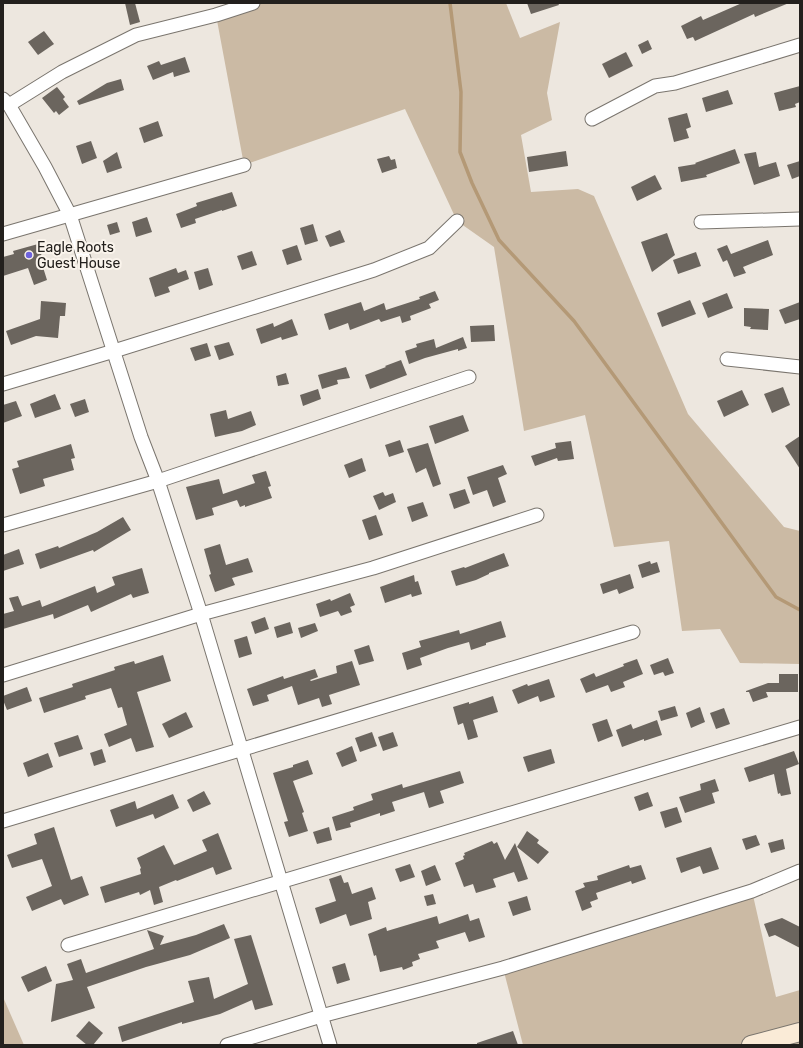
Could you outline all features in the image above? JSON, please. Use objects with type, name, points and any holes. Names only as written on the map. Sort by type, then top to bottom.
[{"type":"street","points":[[253,3],[216,15],[136,35],[6,102],[45,167],[70,215],[141,436],[158,481],[201,614],[330,1045]]},
{"type":"street","points":[[592,119],[655,86],[674,83],[800,45]]},
{"type":"street","points":[[3,234],[244,165]]},
{"type":"street","points":[[701,222],[800,219]]},
{"type":"street","points":[[3,384],[114,352],[374,270],[429,248],[457,221]]},
{"type":"street","points":[[727,359],[800,367]]},
{"type":"street","points":[[3,525],[158,481],[469,377]]},
{"type":"street","points":[[3,675],[201,614],[373,568],[537,515]]},
{"type":"street","points":[[3,821],[633,632]]},
{"type":"street","points":[[68,945],[282,883],[646,772],[800,727]]},
{"type":"street","points":[[226,1045],[321,1016],[503,968],[752,891],[800,871]]},
{"type":"street","points":[[752,1045],[800,1032]]},
{"type":"shaded area","points":[[253,3],[506,3],[520,38],[560,22],[547,93],[552,120],[521,135],[531,192],[578,189],[594,196],[688,414],[784,527],[800,531],[800,664],[740,663],[720,629],[682,631],[669,541],[614,547],[585,415],[524,431],[494,247],[457,221],[405,109],[244,165],[216,15]]},
{"type":"shaded area","points":[[752,891],[776,997],[800,990],[800,1045],[523,1045],[503,968]]},
{"type":"shaded area","points":[[3,997],[24,1045],[3,1045]]},
{"type":"building","points":[[125,3],[135,3],[140,22],[130,25]]},
{"type":"building","points":[[527,3],[558,3],[559,5],[531,14]]},
{"type":"building","points":[[742,3],[789,3],[755,17],[754,14],[695,41],[693,37],[687,39],[681,26],[701,16],[703,20]]},
{"type":"building","points":[[44,31],[54,44],[38,55],[28,42]]},
{"type":"building","points":[[648,40],[652,49],[642,54],[638,45]]},
{"type":"building","points":[[626,52],[633,66],[609,78],[602,64]]},
{"type":"building","points":[[185,57],[190,72],[174,77],[173,72],[153,80],[147,66],[159,61],[161,65]]},
{"type":"building","points":[[121,79],[124,90],[79,105],[77,101],[107,83]]},
{"type":"building","points":[[800,86],[800,102],[795,104],[796,107],[779,111],[774,93]]},
{"type":"building","points":[[57,87],[65,97],[63,99],[69,107],[59,115],[56,111],[54,113],[42,98]]},
{"type":"building","points":[[728,90],[733,104],[706,112],[702,98]]},
{"type":"building","points":[[687,113],[691,127],[686,129],[689,138],[674,142],[668,118]]},
{"type":"building","points":[[158,121],[163,136],[144,143],[139,128]]},
{"type":"building","points":[[91,141],[97,158],[82,164],[76,146]]},
{"type":"building","points":[[735,149],[740,163],[706,175],[707,177],[681,182],[678,167],[696,164],[695,163]]},
{"type":"building","points":[[566,151],[568,166],[529,172],[527,157]]},
{"type":"building","points":[[117,152],[122,168],[107,173],[103,161]]},
{"type":"building","points":[[756,152],[759,167],[776,162],[780,176],[754,185],[744,154]]},
{"type":"building","points":[[389,156],[391,160],[395,159],[397,168],[382,173],[377,159]]},
{"type":"building","points":[[800,161],[800,176],[792,179],[787,165]]},
{"type":"building","points":[[655,175],[662,189],[637,201],[631,187]]},
{"type":"building","points":[[232,192],[237,206],[195,219],[196,223],[181,228],[176,214],[197,206],[196,203]]},
{"type":"building","points":[[147,217],[152,232],[136,237],[132,222]]},
{"type":"building","points":[[117,222],[120,232],[110,235],[107,225]]},
{"type":"building","points":[[313,224],[318,241],[305,245],[300,228]]},
{"type":"building","points":[[340,230],[345,242],[330,247],[325,236]]},
{"type":"building","points":[[667,233],[675,255],[652,272],[641,242]]},
{"type":"building","points":[[768,240],[773,255],[743,267],[746,273],[734,277],[727,260],[723,262],[717,249],[727,245],[731,254]]},
{"type":"building","points":[[38,244],[43,260],[41,261],[47,280],[34,285],[28,268],[3,276],[3,257],[14,254],[13,251]]},
{"type":"building","points":[[297,245],[302,260],[287,265],[282,250]]},
{"type":"building","points":[[252,251],[257,265],[242,270],[237,256]]},
{"type":"building","points":[[696,252],[701,266],[678,274],[673,260]]},
{"type":"building","points":[[176,268],[178,273],[186,270],[189,279],[168,287],[170,292],[155,297],[149,278]]},
{"type":"building","points":[[208,268],[213,285],[199,290],[194,272]]},
{"type":"building","points":[[435,291],[439,300],[429,304],[431,308],[410,316],[411,320],[402,323],[400,316],[381,322],[379,319],[350,330],[348,323],[329,330],[324,314],[361,302],[364,311],[384,303],[386,310],[420,299],[419,297]]},
{"type":"building","points":[[727,293],[733,308],[708,318],[702,303]]},
{"type":"building","points":[[690,300],[696,314],[662,327],[657,313]]},
{"type":"building","points":[[41,301],[66,303],[65,316],[60,316],[58,338],[36,336],[11,345],[6,331],[40,319]]},
{"type":"building","points":[[800,302],[800,319],[785,324],[779,310]]},
{"type":"building","points":[[744,308],[769,309],[768,330],[750,329],[751,327],[744,326]]},
{"type":"building","points":[[292,319],[298,335],[282,340],[281,337],[261,344],[256,329],[273,323],[274,327]]},
{"type":"building","points":[[494,325],[495,341],[471,342],[470,326]]},
{"type":"building","points":[[463,337],[467,348],[425,358],[409,364],[405,351],[417,347],[416,344],[434,339],[436,348]]},
{"type":"building","points":[[229,342],[234,355],[219,360],[214,346]]},
{"type":"building","points":[[207,343],[211,356],[195,361],[190,348]]},
{"type":"building","points":[[401,360],[407,375],[370,389],[365,375]]},
{"type":"building","points":[[346,367],[350,378],[337,380],[338,384],[322,389],[318,375]]},
{"type":"building","points":[[286,373],[289,384],[278,386],[276,376]]},
{"type":"building","points":[[783,387],[790,405],[772,413],[764,394]]},
{"type":"building","points":[[318,389],[321,399],[303,406],[300,395]]},
{"type":"building","points":[[742,390],[749,405],[724,417],[717,401]]},
{"type":"building","points":[[55,394],[61,409],[35,418],[30,404]]},
{"type":"building","points":[[85,399],[89,412],[75,417],[70,404]]},
{"type":"building","points":[[16,401],[22,416],[3,423],[3,405]]},
{"type":"building","points":[[226,410],[228,419],[251,411],[256,425],[242,431],[215,437],[210,414]]},
{"type":"building","points":[[463,415],[469,431],[435,444],[429,426]]},
{"type":"building","points":[[800,436],[800,469],[785,446]]},
{"type":"building","points":[[400,440],[404,452],[389,457],[385,445]]},
{"type":"building","points":[[571,441],[574,459],[558,461],[557,458],[535,466],[531,456],[556,448],[555,443]]},
{"type":"building","points":[[428,443],[441,484],[433,487],[426,468],[416,473],[407,449]]},
{"type":"building","points":[[71,444],[75,458],[71,459],[74,470],[43,479],[45,486],[20,494],[12,469],[19,467],[17,461]]},
{"type":"building","points":[[362,458],[366,471],[349,478],[344,465]]},
{"type":"building","points":[[503,465],[507,474],[498,478],[506,502],[493,507],[487,490],[473,495],[467,477]]},
{"type":"building","points":[[266,471],[271,486],[268,487],[272,498],[245,507],[245,505],[240,507],[237,500],[212,508],[214,515],[196,520],[186,487],[219,479],[223,494],[255,483],[252,475]]},
{"type":"building","points":[[465,489],[470,503],[454,509],[449,494]]},
{"type":"building","points":[[383,492],[385,496],[393,493],[396,502],[379,510],[373,496]]},
{"type":"building","points":[[423,502],[428,516],[412,522],[407,507]]},
{"type":"building","points":[[376,515],[383,535],[369,540],[362,520]]},
{"type":"building","points":[[123,517],[131,530],[94,552],[93,550],[40,569],[35,554],[58,546],[59,548],[97,532]]},
{"type":"building","points":[[220,544],[226,565],[248,558],[253,572],[232,578],[235,585],[215,592],[209,575],[211,574],[204,549]]},
{"type":"building","points":[[19,549],[24,564],[3,571],[3,555]]},
{"type":"building","points":[[504,553],[509,566],[489,573],[476,580],[456,586],[451,571],[465,568]]},
{"type":"building","points":[[650,561],[651,564],[657,562],[660,572],[642,578],[638,565]]},
{"type":"building","points":[[142,568],[149,593],[133,598],[131,594],[91,612],[88,605],[54,619],[53,614],[3,629],[3,614],[14,611],[9,598],[18,596],[22,606],[40,600],[42,607],[95,586],[97,593],[115,585],[112,577]]},
{"type":"building","points":[[630,574],[634,588],[619,594],[617,589],[603,594],[600,584]]},
{"type":"building","points":[[414,575],[415,582],[418,581],[422,594],[412,597],[411,594],[385,603],[380,587]]},
{"type":"building","points":[[350,593],[355,605],[350,607],[352,612],[341,616],[338,611],[320,617],[316,604],[330,599],[331,601]]},
{"type":"building","points":[[265,617],[269,629],[255,634],[251,622]]},
{"type":"building","points":[[501,621],[506,637],[486,643],[486,645],[471,650],[469,642],[448,648],[420,658],[422,665],[407,670],[402,653],[421,647],[419,641],[459,630],[460,634]]},
{"type":"building","points":[[290,622],[293,633],[277,638],[274,627]]},
{"type":"building","points":[[315,623],[318,631],[301,638],[298,628]]},
{"type":"building","points":[[247,636],[252,654],[239,658],[234,640]]},
{"type":"building","points":[[369,645],[374,661],[359,665],[354,650]]},
{"type":"building","points":[[163,655],[171,681],[137,692],[154,747],[136,752],[131,738],[109,747],[104,734],[127,725],[122,707],[118,708],[111,688],[85,696],[86,699],[44,713],[39,698],[73,687],[72,684],[115,670],[114,667],[134,661],[135,664]]},
{"type":"building","points":[[668,658],[674,673],[665,676],[663,672],[654,675],[650,665]]},
{"type":"building","points":[[637,659],[643,674],[623,682],[625,687],[611,692],[608,685],[586,693],[580,679],[594,673],[596,677]]},
{"type":"building","points":[[352,661],[360,685],[329,695],[332,704],[322,707],[319,698],[298,705],[292,686],[267,695],[269,701],[253,706],[247,689],[283,676],[284,679],[315,669],[318,677],[310,680],[311,681],[337,673],[336,666]]},
{"type":"building","points":[[779,674],[798,674],[798,692],[766,692],[768,697],[753,702],[749,692],[746,691],[768,683],[779,683]]},
{"type":"building","points":[[549,679],[555,697],[540,702],[538,696],[518,704],[512,690],[527,684],[528,686]]},
{"type":"building","points":[[27,687],[32,701],[7,710],[3,696]]},
{"type":"building","points":[[493,696],[498,712],[473,720],[478,737],[468,740],[463,723],[458,725],[453,707],[469,702],[469,704]]},
{"type":"building","points":[[675,706],[678,716],[661,721],[658,711]]},
{"type":"building","points":[[700,707],[705,722],[691,728],[686,713]]},
{"type":"building","points":[[724,708],[730,724],[716,729],[710,713]]},
{"type":"building","points":[[186,712],[193,727],[169,738],[162,724]]},
{"type":"building","points":[[607,719],[613,736],[598,742],[592,724]]},
{"type":"building","points":[[657,720],[662,735],[644,741],[644,739],[622,747],[616,730],[631,724],[633,729]]},
{"type":"building","points":[[372,732],[377,746],[360,752],[355,738]]},
{"type":"building","points":[[393,732],[398,746],[383,751],[378,737]]},
{"type":"building","points":[[78,735],[83,749],[59,757],[54,743]]},
{"type":"building","points":[[352,746],[357,761],[342,767],[336,753]]},
{"type":"building","points":[[102,749],[106,762],[94,766],[90,753]]},
{"type":"building","points":[[551,749],[555,763],[528,772],[523,757]]},
{"type":"building","points":[[794,751],[799,764],[786,769],[791,794],[781,796],[780,793],[778,794],[774,774],[749,782],[744,768]]},
{"type":"building","points":[[48,753],[53,767],[28,777],[23,763]]},
{"type":"building","points":[[308,760],[313,774],[293,781],[304,812],[302,813],[308,831],[289,837],[284,822],[288,821],[273,773],[293,767],[293,765]]},
{"type":"building","points":[[460,771],[464,783],[440,791],[444,803],[429,808],[424,792],[392,802],[395,811],[380,816],[380,813],[350,823],[351,827],[336,831],[332,817],[354,810],[353,807],[373,800],[371,794],[402,784],[403,788]]},
{"type":"building","points":[[715,779],[719,791],[712,793],[715,803],[685,813],[679,797],[701,790],[700,784]]},
{"type":"building","points":[[204,791],[211,804],[193,812],[187,800]]},
{"type":"building","points":[[648,792],[653,806],[639,811],[634,797]]},
{"type":"building","points":[[173,794],[179,808],[155,819],[153,814],[116,827],[110,810],[135,801],[137,809]]},
{"type":"building","points":[[677,807],[682,822],[665,828],[660,812]]},
{"type":"building","points":[[54,827],[71,880],[82,876],[89,895],[64,905],[61,899],[32,911],[26,897],[52,886],[42,859],[12,868],[7,855],[37,844],[34,834]]},
{"type":"building","points":[[329,827],[332,840],[317,844],[313,832]]},
{"type":"building","points":[[527,831],[539,840],[537,843],[549,852],[538,864],[517,847]]},
{"type":"building","points":[[218,833],[232,869],[216,875],[213,867],[159,887],[163,902],[154,905],[150,890],[140,895],[139,892],[105,903],[100,887],[141,874],[141,868],[137,858],[164,845],[174,865],[207,851],[202,840]]},
{"type":"building","points":[[756,835],[760,845],[746,850],[742,839]]},
{"type":"building","points":[[783,839],[785,849],[771,853],[768,843]]},
{"type":"building","points":[[492,841],[494,844],[497,842],[505,860],[515,843],[528,879],[518,882],[514,872],[493,879],[496,887],[476,893],[473,884],[464,887],[455,863],[464,859],[464,853]]},
{"type":"building","points":[[711,847],[719,869],[703,874],[700,866],[681,873],[676,858]]},
{"type":"building","points":[[410,864],[415,877],[400,882],[395,869]]},
{"type":"building","points":[[435,865],[441,880],[426,886],[421,871]]},
{"type":"building","points":[[629,865],[630,868],[641,865],[646,879],[632,884],[631,881],[596,893],[598,899],[590,902],[592,907],[582,911],[575,891],[585,887],[583,883],[598,880],[597,876]]},
{"type":"building","points":[[341,875],[344,883],[348,882],[352,894],[372,887],[376,899],[368,902],[372,919],[350,926],[346,914],[320,924],[315,908],[336,901],[329,879]]},
{"type":"building","points":[[433,894],[436,904],[427,906],[424,896]]},
{"type":"building","points":[[527,896],[531,910],[513,916],[508,902]]},
{"type":"building","points":[[468,914],[470,921],[479,918],[485,937],[469,942],[465,932],[436,941],[439,948],[418,954],[420,959],[412,962],[413,966],[403,970],[402,967],[380,972],[376,955],[374,956],[368,934],[386,927],[387,931],[437,916],[439,924]]},
{"type":"building","points":[[782,918],[800,927],[800,948],[775,935],[769,937],[764,924]]},
{"type":"building","points":[[224,924],[230,938],[190,955],[146,967],[87,987],[95,1008],[51,1022],[56,984],[73,980],[67,964],[81,959],[86,973],[154,949],[147,930],[164,936],[160,945],[196,935]]},
{"type":"building","points":[[251,935],[273,1005],[255,1010],[252,1000],[220,1014],[182,1024],[182,1022],[122,1042],[118,1027],[194,1002],[188,981],[209,977],[214,999],[248,984],[234,939]]},
{"type":"building","points":[[345,963],[350,980],[337,984],[332,967]]},
{"type":"building","points":[[46,966],[52,981],[28,992],[21,977]]},
{"type":"building","points":[[89,1021],[103,1033],[93,1045],[87,1045],[76,1036]]},
{"type":"building","points":[[513,1031],[518,1045],[477,1045],[477,1043]]},
{"type":"waterway","points":[[450,3],[461,92],[460,152],[472,183],[499,240],[574,321],[776,597],[800,610]]},
{"type":"place","name":"Eagle Roots Guest House","points":[[29,255]]}]
